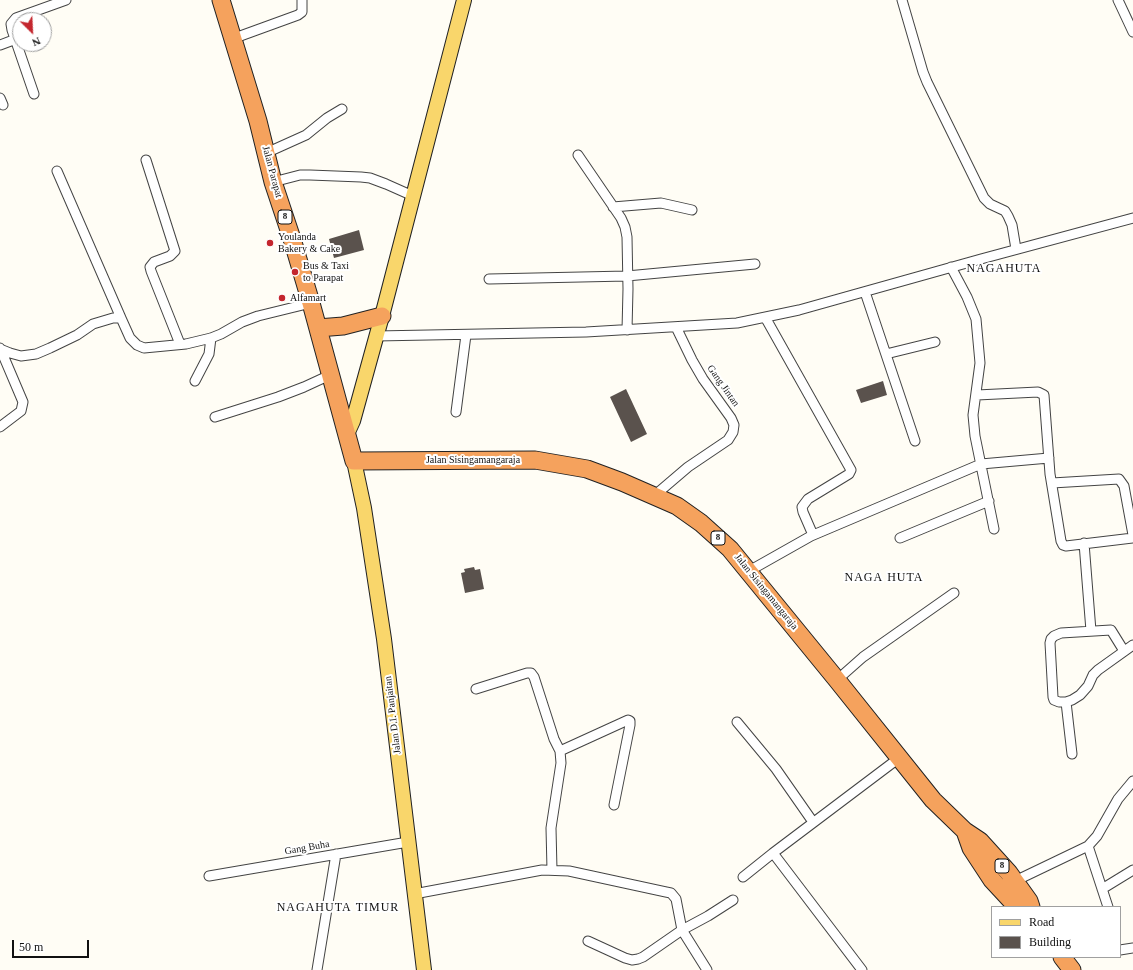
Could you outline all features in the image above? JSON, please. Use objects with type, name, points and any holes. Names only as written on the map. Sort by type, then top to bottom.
[{"type":"highway","name":"Jalan Parapat","points":[[221,0],[258,122],[273,182],[311,303],[354,461]]},
{"type":"highway","points":[[318,328],[343,326],[382,316]]},
{"type":"highway","name":"Jalan Sisingamangaraja","points":[[354,461],[535,460],[588,469],[677,506],[701,523],[730,549],[933,800],[965,831],[980,841],[1009,873],[1029,901],[1031,906]]},
{"type":"highway","name":"Jalan Sisingamangaraja","points":[[965,831],[971,848],[992,880],[1016,906]]},
{"type":"main road","points":[[347,434],[353,421],[382,316],[464,0]]},
{"type":"main road","name":"Jalan D.I. Panjaitan","points":[[354,461],[364,508],[384,639],[424,970]]},
{"type":"street","points":[[33,12],[66,0]]},
{"type":"street","points":[[232,39],[298,15],[302,12],[302,0]]},
{"type":"street","points":[[902,0],[925,77],[984,198],[990,204],[1005,211],[1008,216],[1012,225],[1016,249]]},
{"type":"street","points":[[1118,0],[1133,32]]},
{"type":"street","points":[[0,45],[12,40]]},
{"type":"street","points":[[20,52],[34,94]]},
{"type":"street","points":[[266,152],[306,135],[342,109]]},
{"type":"street","points":[[578,155],[621,218],[625,227],[627,237],[627,330]]},
{"type":"street","points":[[146,160],[175,251],[170,256],[154,262],[150,267],[180,344]]},
{"type":"street","points":[[57,171],[130,338],[136,345],[144,348],[180,344],[211,338],[242,322],[258,316],[311,303]]},
{"type":"street","points":[[273,182],[300,175],[361,177],[370,178],[413,196]]},
{"type":"street","points":[[613,207],[661,203],[692,210]]},
{"type":"street","points":[[376,336],[627,330],[737,323],[799,310],[1133,218]]},
{"type":"street","points":[[489,279],[627,276],[755,264]]},
{"type":"street","points":[[951,267],[968,297],[976,319],[980,363],[977,395],[973,415],[975,436],[994,529]]},
{"type":"street","points":[[865,292],[915,441]]},
{"type":"street","points":[[765,317],[851,470],[849,474],[808,499],[802,507],[813,535]]},
{"type":"street","points":[[0,349],[22,356],[36,354],[77,335],[93,324],[113,318],[121,318]]},
{"type":"street","name":"Gang Jintan","points":[[654,496],[688,467],[728,440],[733,432],[734,425],[731,418],[703,379],[676,326]]},
{"type":"street","points":[[456,412],[466,335]]},
{"type":"street","points":[[194,381],[209,354],[211,338]]},
{"type":"street","points":[[886,354],[935,342]]},
{"type":"street","points":[[0,349],[21,396],[23,408],[0,427]]},
{"type":"street","points":[[215,417],[278,397],[330,375]]},
{"type":"street","points":[[977,395],[1038,392],[1042,393],[1045,397],[1049,458],[1052,483],[1062,543],[1066,546],[1133,536],[1124,486],[1119,479],[1052,483]]},
{"type":"street","points":[[749,571],[813,535],[981,464],[1049,458]]},
{"type":"street","points":[[900,538],[988,502]]},
{"type":"street","points":[[1084,543],[1091,631]]},
{"type":"street","points":[[837,680],[863,658],[954,593]]},
{"type":"street","points":[[1124,651],[1111,630],[1057,634],[1051,639],[1053,697],[1057,702],[1066,702],[1080,695],[1088,686],[1093,675],[1098,670],[1133,645]]},
{"type":"street","points":[[476,689],[529,672],[534,677],[554,739],[560,751],[561,763],[550,828],[552,870]]},
{"type":"street","points":[[1066,702],[1072,754]]},
{"type":"street","points":[[560,751],[628,720],[630,721],[614,805]]},
{"type":"street","points":[[737,722],[776,769],[813,822]]},
{"type":"street","points":[[743,877],[813,822],[899,758]]},
{"type":"street","points":[[1015,881],[1088,846],[1097,836],[1118,799],[1133,781]]},
{"type":"street","name":"Gang Buha","points":[[209,876],[408,842]]},
{"type":"street","points":[[1088,846],[1108,906]]},
{"type":"street","points":[[773,853],[862,970]]},
{"type":"street","points":[[317,970],[336,854]]},
{"type":"street","points":[[414,894],[542,870],[569,871],[671,893],[674,895],[678,903],[682,930],[706,970]]},
{"type":"street","points":[[1102,889],[1133,870]]},
{"type":"street","points":[[588,941],[625,958],[632,960],[643,957],[682,930],[733,900]]},
{"type":"street","points":[[1121,947],[1133,948]]},
{"type":"building","points":[[359,230],[364,250],[334,258],[329,239]]},
{"type":"building","points":[[883,381],[887,395],[861,403],[856,390]]},
{"type":"building","points":[[626,389],[647,434],[631,442],[610,397]]},
{"type":"building","points":[[474,567],[475,570],[480,569],[484,589],[465,593],[461,573],[465,572],[464,569]]},
{"type":"place","name":"Youlanda Bakery & Cake","points":[[270,243]]},
{"type":"place","name":"Bus & Taxi to Parapat","points":[[295,272]]},
{"type":"place","name":"Alfamart","points":[[282,298]]},
{"type":"district","name":"NAGAHUTA","points":[[1004,269]]},
{"type":"district","name":"NAGA HUTA","points":[[884,578]]},
{"type":"district","name":"NAGAHUTA TIMUR","points":[[338,908]]}]
